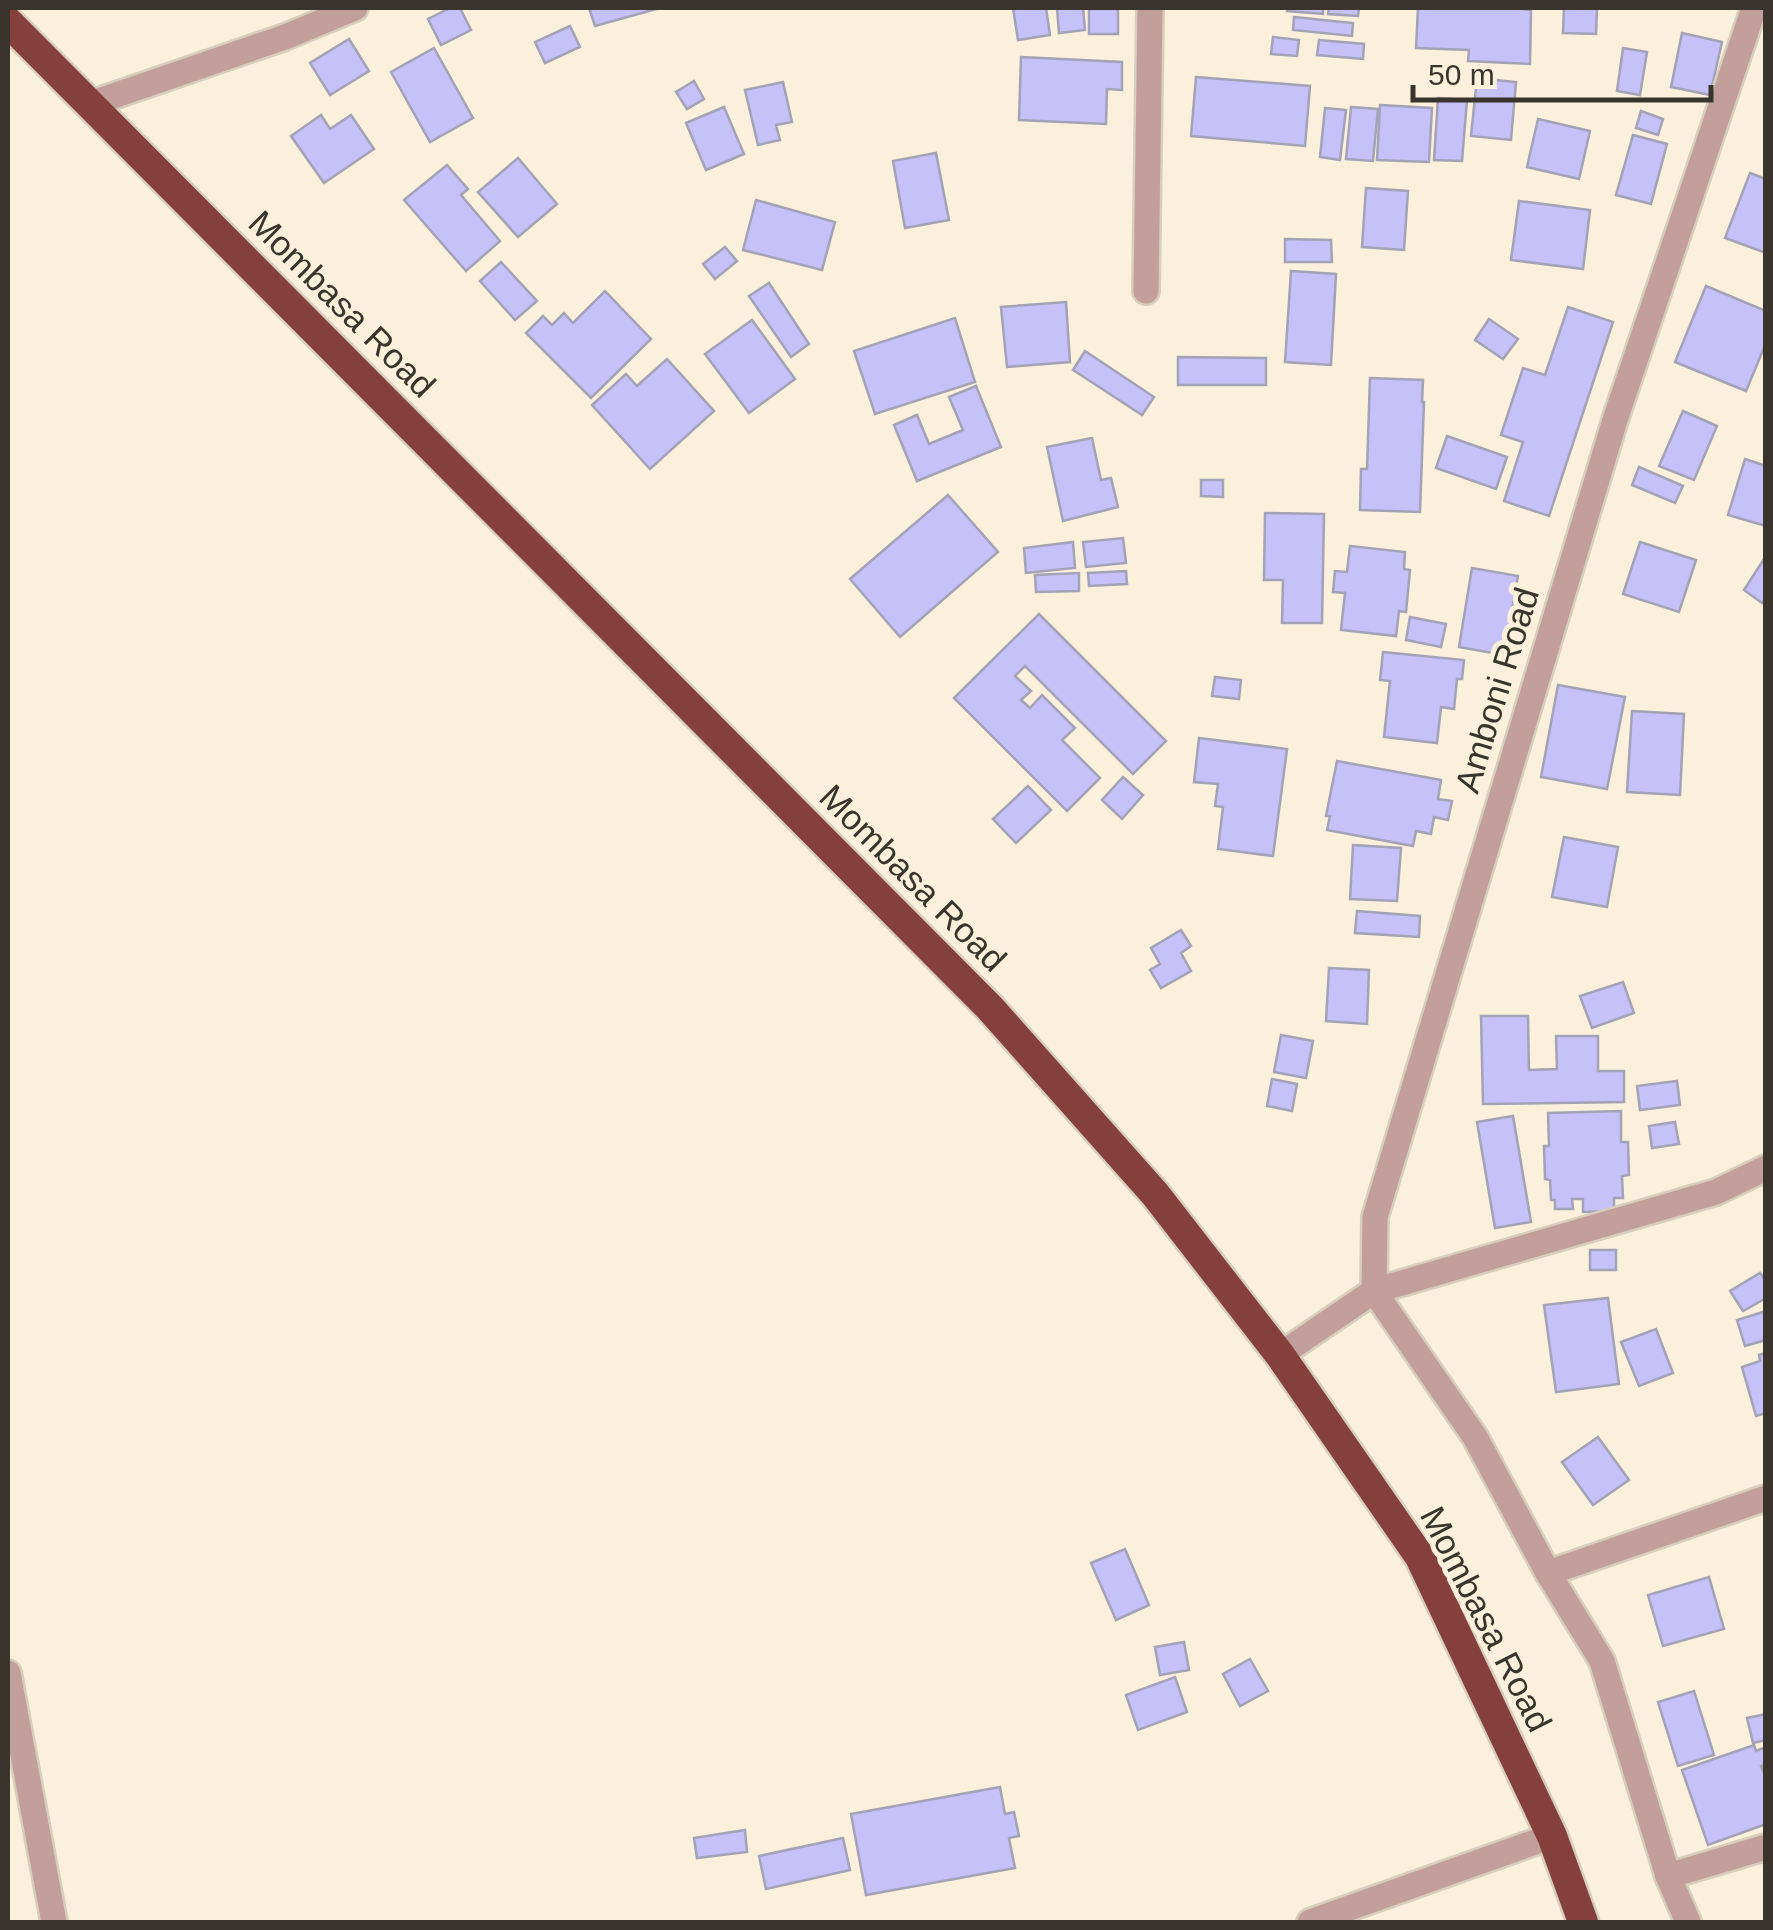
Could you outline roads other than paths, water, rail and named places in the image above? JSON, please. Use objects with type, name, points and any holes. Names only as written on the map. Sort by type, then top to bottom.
[{"type":"highway","name":"Mombasa Road","points":[[8,22],[990,1008],[1155,1194],[1280,1355],[1420,1557],[1552,1836],[1583,1922]]},
{"type":"street","points":[[90,104],[285,37],[355,8]]},
{"type":"street","points":[[1146,291],[1150,8]]},
{"type":"street","name":"Amboni Road","points":[[1374,1290],[1375,1217],[1386,1179],[1615,420],[1754,8]]},
{"type":"street","points":[[1280,1355],[1374,1290],[1716,1192],[1766,1168]]},
{"type":"street","points":[[1374,1290],[1474,1437],[1548,1573],[1602,1661],[1668,1876],[1688,1922]]},
{"type":"street","points":[[1548,1573],[1766,1498]]},
{"type":"street","points":[[8,1673],[54,1922]]},
{"type":"street","points":[[1310,1922],[1552,1836]]},
{"type":"street","points":[[1668,1876],[1766,1846]]}]
